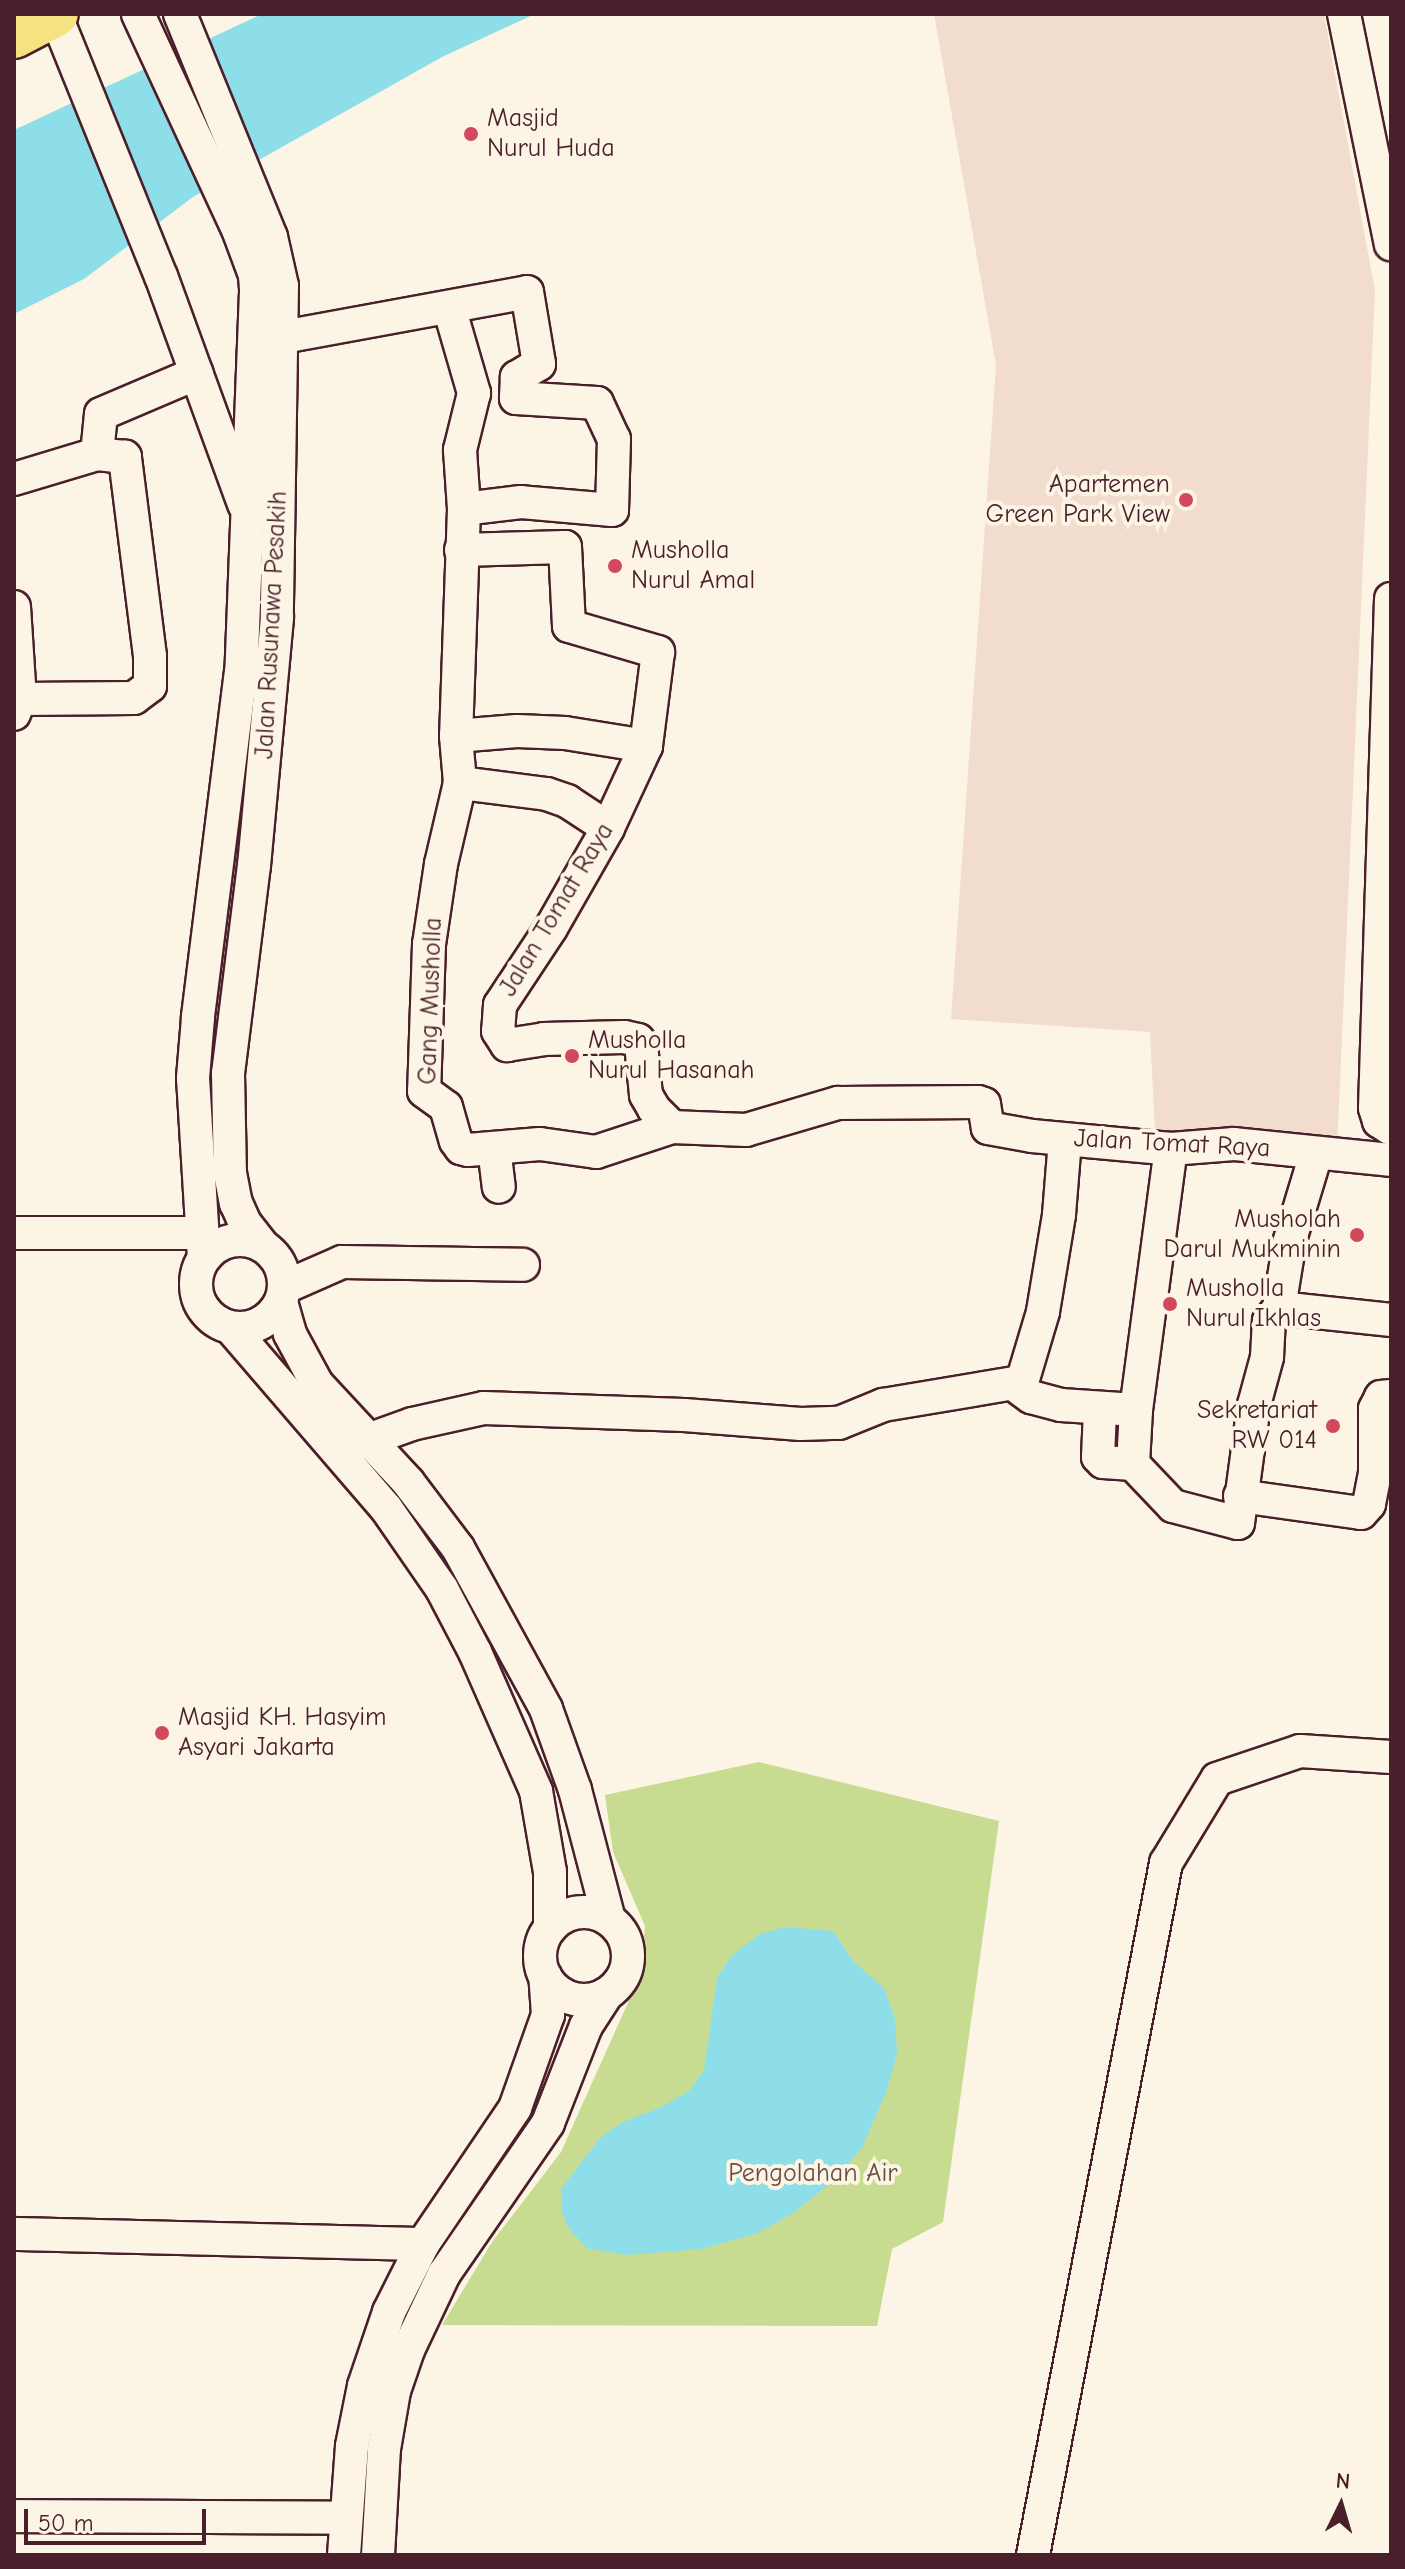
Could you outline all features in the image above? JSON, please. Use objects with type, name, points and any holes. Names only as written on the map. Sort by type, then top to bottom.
[{"type":"highway","points":[[14,36],[55,14]]},
{"type":"street","name":"Jalan Rusunawa Pesakih","points":[[55,14],[161,276],[249,518]]},
{"type":"street","points":[[1344,14],[1391,244]]},
{"type":"street","name":"Jalan Rusunawa Pesakih","points":[[180,15],[252,227],[256,291],[242,663],[193,1078],[203,1246]]},
{"type":"street","name":"Jalan Rusunawa Pesakih","points":[[143,24],[252,227],[279,265],[283,337],[277,618],[254,865],[228,1073],[230,1173],[236,1203],[262,1245]]},
{"type":"street","points":[[283,337],[527,292],[539,364],[517,377],[516,398],[597,403],[614,439],[612,510],[521,502],[464,509]]},
{"type":"street","points":[[449,307],[474,393],[460,450],[464,509],[456,736],[460,783],[547,794],[567,801],[608,828]]},
{"type":"street","points":[[97,454],[101,414],[197,373]]},
{"type":"street","points":[[14,479],[97,454],[125,457],[150,656],[150,686],[134,698],[17,707],[14,607]]},
{"type":"street","name":"Jalan Tomat Raya","points":[[461,550],[565,547],[569,626],[658,652],[646,746],[608,828],[551,928],[500,1005],[498,1031],[501,1040],[511,1045],[544,1039],[624,1037],[638,1040],[646,1095],[654,1109],[672,1127],[746,1130],[838,1103],[970,1101],[984,1104],[988,1128],[994,1131],[1171,1149],[1234,1144],[1391,1160]]},
{"type":"street","points":[[1391,599],[1385,925],[1375,1108],[1379,1121],[1391,1129]]},
{"type":"street","points":[[456,736],[517,731],[565,733],[646,746]]},
{"type":"street","name":"Gang Musholla","points":[[460,783],[441,864],[431,931],[424,1091],[446,1107],[461,1148],[540,1144],[596,1152],[672,1127]]},
{"type":"street","points":[[1065,1140],[1059,1215],[1043,1312],[1020,1389],[1031,1397],[1100,1410],[1136,1410]]},
{"type":"street","points":[[494,1148],[499,1187]]},
{"type":"street","points":[[1133,1464],[1136,1410],[1171,1149]]},
{"type":"street","points":[[1100,1410],[1098,1457],[1103,1462],[1133,1464],[1173,1506],[1238,1523],[1254,1405],[1267,1357],[1269,1321],[1279,1308],[1290,1240],[1316,1154]]},
{"type":"street","points":[[14,1233],[203,1246],[216,1246],[232,1240],[262,1245],[280,1263],[290,1334],[354,1444],[386,1508],[442,1589],[491,1681],[536,1791],[550,1872],[550,1928],[541,1946],[548,2015],[515,2108],[423,2244],[389,2312],[364,2386],[352,2446],[344,2555]]},
{"type":"street","points":[[203,1246],[196,1294],[209,1316],[231,1328],[354,1444],[408,1482],[458,1548],[546,1709],[575,1790],[609,1920],[624,1936],[629,1958],[623,1979],[607,1994],[586,2026],[548,2123],[444,2274],[408,2350],[394,2391],[384,2449],[378,2555]]},
{"type":"street","points":[[231,1328],[263,1322],[283,1295],[342,1262],[523,1265]]},
{"type":"street","points":[[1279,1308],[1391,1320]]},
{"type":"street","points":[[354,1444],[484,1408],[684,1415],[801,1424],[839,1423],[883,1405],[1020,1382]]},
{"type":"street","points":[[1240,1496],[1361,1513],[1369,1504],[1375,1474],[1375,1409],[1381,1397],[1391,1396]]},
{"type":"street","points":[[1033,2555],[1166,1863],[1217,1779],[1300,1751],[1391,1757]]},
{"type":"street","points":[[550,1928],[565,1917],[583,1912],[609,1920]]},
{"type":"street","points":[[545,1976],[565,1996],[594,1999],[607,1994]]},
{"type":"street","points":[[14,2234],[423,2244]]},
{"type":"street","points":[[14,2516],[345,2518]]},
{"type":"shaded area","name":"Apartemen Green Park View","points":[[934,14],[1324,14],[1375,291],[1337,1150],[1155,1132],[1150,1032],[951,1019],[996,365]]},
{"type":"green space","name":"Pengolahan Air","points":[[759,1762],[999,1821],[943,2222],[892,2249],[877,2326],[442,2325],[492,2242],[561,2152],[640,1976],[645,1926],[613,1852],[605,1795]]},
{"type":"water","points":[[262,14],[535,14],[442,57],[193,197],[84,279],[14,314],[14,130]]},
{"type":"water","points":[[785,1927],[833,1931],[854,1962],[884,1988],[895,2019],[897,2053],[887,2090],[862,2148],[833,2181],[792,2214],[756,2234],[701,2249],[628,2255],[588,2249],[569,2229],[561,2210],[561,2189],[600,2138],[621,2123],[661,2107],[689,2091],[704,2070],[717,1978],[731,1956],[760,1934]]},
{"type":"place","name":"Masjid Nurul Huda","points":[[471,134]]},
{"type":"place","name":"Apartemen Green Park View","points":[[1186,500]]},
{"type":"place","name":"Musholla Nurul Amal","points":[[615,566]]},
{"type":"place","name":"Musholla Nurul Hasanah","points":[[572,1056]]},
{"type":"place","name":"Musholah Darul Mukminin","points":[[1357,1235]]},
{"type":"place","name":"Musholla Nurul Ikhlas","points":[[1170,1304]]},
{"type":"place","name":"Sekretariat RW 014","points":[[1333,1426]]},
{"type":"place","name":"Masjid KH. Hasyim Asyari Jakarta","points":[[162,1733]]}]
